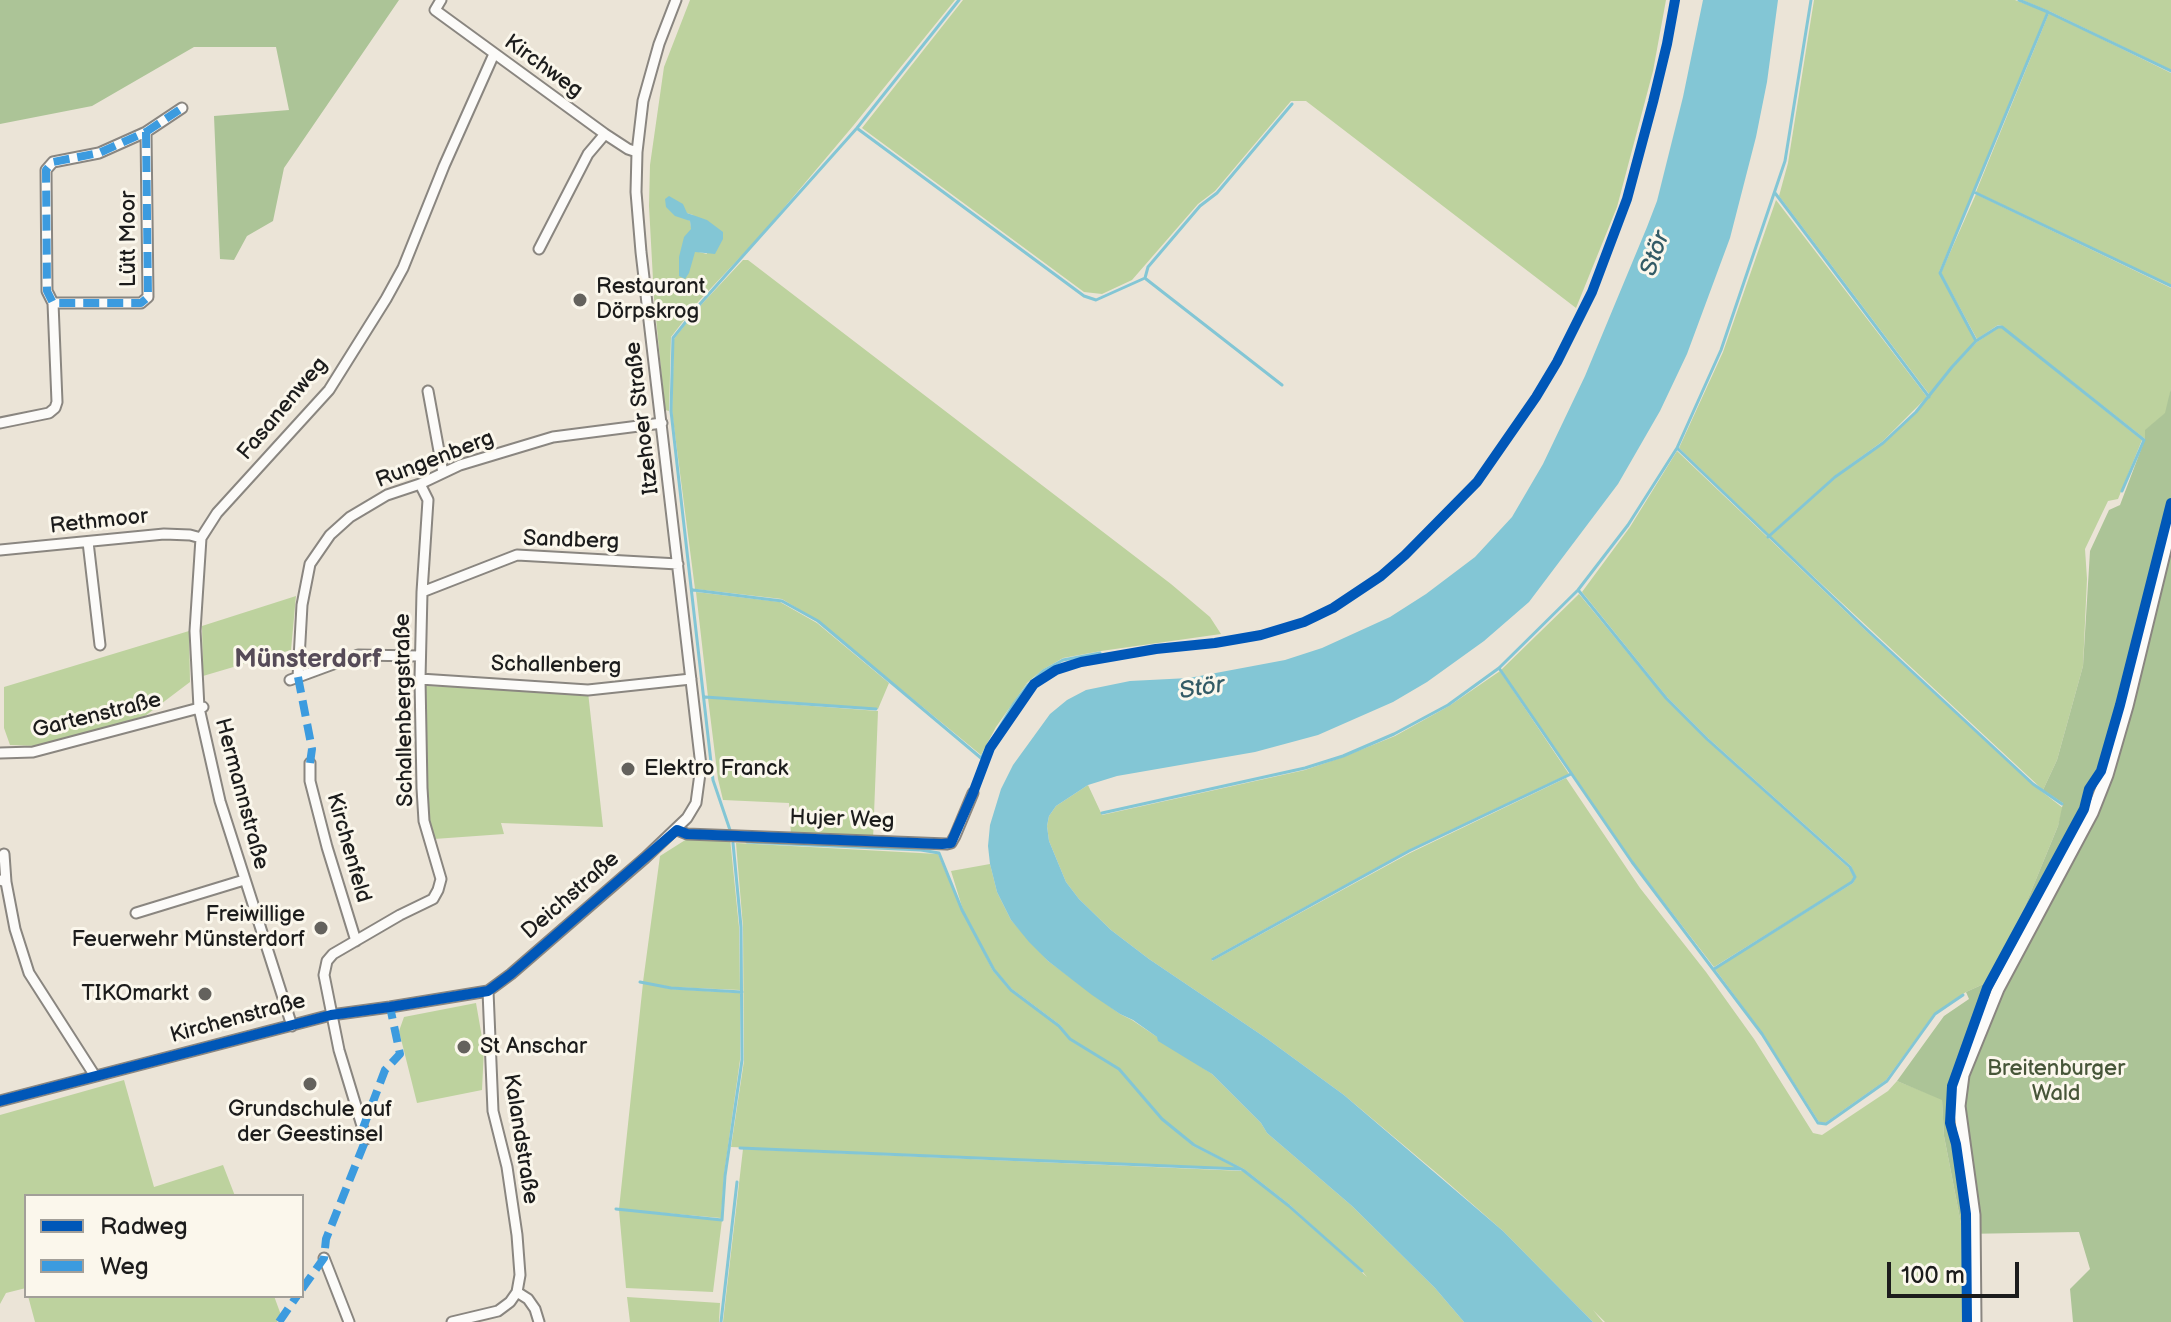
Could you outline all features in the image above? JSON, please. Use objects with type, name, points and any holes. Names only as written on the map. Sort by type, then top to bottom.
[{"type":"main road","points":[[1975,1322],[1974,1215],[1961,1125],[1960,1091],[1968,1059],[1998,989],[2092,813],[2107,775],[2171,525]]},
{"type":"street","name":"Itzehoer Straße","points":[[676,0],[659,44],[643,101],[636,192],[701,766],[696,803],[677,830]]},
{"type":"street","name":"Kirchweg","points":[[439,3],[435,10],[605,134],[637,152]]},
{"type":"street","name":"Fasanenweg","points":[[201,538],[217,513],[329,390],[386,299],[403,268],[494,54]]},
{"type":"street","points":[[0,423],[49,413],[57,402],[53,303],[47,291],[46,170],[53,162],[99,153],[146,132],[182,108]]},
{"type":"street","name":"Lütt Moor","points":[[53,303],[141,303],[148,297],[146,132]]},
{"type":"street","points":[[539,249],[588,154],[605,134]]},
{"type":"street","points":[[428,391],[443,473]]},
{"type":"street","name":"Rungenberg","points":[[420,656],[358,655],[294,679],[310,564],[330,535],[350,517],[387,495],[460,465],[553,437],[662,423]]},
{"type":"street","name":"Schallenbergstraße","points":[[331,1015],[324,981],[327,961],[333,954],[433,899],[441,879],[424,821],[420,656],[428,500],[420,484]]},
{"type":"street","name":"Rethmoor","points":[[0,550],[164,534],[201,538]]},
{"type":"street","points":[[201,538],[195,631],[201,707]]},
{"type":"street","points":[[88,542],[100,645]]},
{"type":"street","name":"Sandberg","points":[[422,592],[517,555],[678,564]]},
{"type":"street","name":"Schallenberg","points":[[420,679],[588,690],[691,679]]},
{"type":"street","name":"Gartenstraße","points":[[0,753],[33,752],[201,707]]},
{"type":"street","name":"Hermannstraße","points":[[201,707],[220,801],[292,1026]]},
{"type":"street","name":"Kirchenfeld","points":[[310,763],[310,781],[327,847],[356,941]]},
{"type":"street","name":"Hujer Weg","points":[[677,830],[687,834],[947,844],[955,836],[973,793]]},
{"type":"street","name":"Deichstraße","points":[[488,991],[677,830]]},
{"type":"street","points":[[4,854],[3,881],[29,973],[95,1076]]},
{"type":"street","points":[[136,913],[244,880]]},
{"type":"street","name":"Kirchenstraße","points":[[0,1101],[331,1015],[488,991]]},
{"type":"street","name":"Kalandstraße","points":[[488,991],[493,1111],[507,1167],[517,1235],[520,1275],[517,1292]]},
{"type":"street","points":[[331,1015],[366,1139]]},
{"type":"street","points":[[324,1258],[349,1322]]},
{"type":"street","points":[[452,1322],[498,1311],[517,1292],[528,1299],[539,1322]]},
{"type":"green space","points":[[0,0],[399,0],[284,168],[273,221],[247,236],[234,260],[220,259],[214,116],[289,110],[276,47],[194,47],[92,106],[0,124]]},
{"type":"green space","points":[[690,0],[955,0],[853,126],[761,235],[698,302],[671,337],[669,411],[665,410],[654,298],[649,206],[650,165],[664,67]],"holes":[[[687,213],[693,215],[707,254],[695,251],[690,221],[681,216]]]},
{"type":"green space","points":[[963,0],[1666,0],[1653,71],[1617,207],[1576,308],[1306,101],[1291,101],[1215,191],[1198,204],[1132,280],[1102,294],[1084,292],[862,128]]},
{"type":"green space","points":[[1814,0],[2015,0],[2047,12],[1939,272],[1975,341],[1929,394],[1779,196],[1788,163]]},
{"type":"green space","points":[[2022,0],[2171,0],[2171,70],[2049,11]]},
{"type":"green space","points":[[2049,13],[2171,73],[2171,285],[1976,192]]},
{"type":"green space","points":[[1976,194],[2171,288],[2169,400],[2166,413],[2146,430],[2145,439],[2002,326],[1998,325],[1977,339],[1941,273]]},
{"type":"green space","points":[[1776,200],[1927,397],[1883,441],[1836,475],[1769,535],[1679,448],[1723,352]]},
{"type":"green space","points":[[743,260],[748,260],[1171,584],[1210,617],[1221,634],[1063,658],[1027,683],[996,727],[981,755],[818,621],[782,599],[695,589],[672,411],[674,339]]},
{"type":"green space","points":[[2002,328],[2142,440],[2118,499],[2108,501],[2085,549],[2087,579],[2083,666],[2057,760],[2043,790],[1770,536],[1836,477],[1883,444],[1916,413],[1977,342]]},
{"type":"green space","name":"Breitenburger Wald","points":[[2171,388],[2171,1322],[2073,1322],[2070,1289],[2090,1269],[2079,1232],[1963,1234],[1944,1136],[1942,1100],[1897,1081],[1944,1016],[1969,999],[1966,992],[1988,982],[2025,906],[2058,826],[2063,803],[2043,790],[2057,760],[2083,666],[2090,551],[2109,510],[2120,505],[2145,439],[2145,430],[2165,413]]},
{"type":"green space","points":[[1677,451],[1863,628],[2032,784],[2063,808],[2025,906],[1988,982],[1966,992],[1934,1014],[1886,1080],[1825,1123],[1819,1122],[1763,1034],[1715,969],[1853,883],[1856,877],[1851,866],[1708,738],[1667,697],[1582,592],[1630,527]]},
{"type":"green space","points":[[696,592],[780,602],[817,623],[889,683],[878,709],[708,697]]},
{"type":"green space","points":[[1579,594],[1665,698],[1849,868],[1854,877],[1851,882],[1714,967],[1633,862],[1501,670]]},
{"type":"green space","points":[[296,596],[291,650],[203,676],[202,626]]},
{"type":"green space","points":[[189,631],[190,682],[145,716],[37,746],[10,745],[4,728],[4,687]]},
{"type":"green space","points":[[1500,671],[1569,774],[1409,850],[1212,958],[1212,961],[1410,853],[1566,778],[1640,888],[1754,1039],[1813,1133],[1822,1135],[1888,1091],[1897,1081],[1942,1099],[1944,1136],[1963,1234],[1965,1322],[1605,1322],[1593,1310],[1603,1322],[1593,1322],[1503,1231],[1344,1095],[1111,930],[1066,882],[1049,841],[1049,816],[1056,806],[1088,785],[1102,815],[1305,770],[1395,736],[1449,706]]},
{"type":"green space","points":[[426,686],[588,692],[603,827],[501,823],[504,834],[434,839],[428,818]]},
{"type":"green space","points":[[708,698],[878,711],[873,840],[791,835],[789,803],[723,800]]},
{"type":"green space","points":[[690,837],[730,838],[739,927],[740,990],[671,987],[643,982],[660,856]]},
{"type":"green space","points":[[736,843],[938,854],[993,971],[1010,990],[1058,1026],[1070,1040],[1118,1069],[1162,1119],[1193,1146],[1240,1169],[731,1147],[744,1061],[743,927]]},
{"type":"green space","points":[[990,864],[997,892],[1011,920],[1048,961],[1120,1014],[1212,1074],[1261,1123],[1267,1133],[1352,1206],[1435,1288],[1464,1322],[723,1322],[743,1149],[1243,1171],[1288,1206],[1367,1277],[1290,1205],[1244,1169],[1195,1145],[1163,1119],[1119,1069],[1071,1039],[1060,1025],[1012,989],[995,970],[963,910],[951,871]]},
{"type":"green space","points":[[643,983],[671,989],[740,993],[740,1060],[721,1218],[619,1209]]},
{"type":"green space","points":[[476,1003],[484,1049],[482,1090],[417,1103],[399,1031],[404,1017]]},
{"type":"green space","points":[[124,1080],[154,1187],[223,1165],[234,1194],[24,1194],[24,1288],[6,1293],[0,1304],[0,1115]]},
{"type":"green space","points":[[619,1210],[722,1220],[713,1292],[626,1288]]},
{"type":"green space","points":[[627,1297],[720,1303],[719,1322],[630,1322]]},
{"type":"green space","points":[[29,1298],[275,1298],[281,1315],[277,1322],[35,1322]]},
{"type":"water","name":"Stör","points":[[1703,0],[1778,0],[1756,137],[1730,238],[1687,354],[1660,411],[1618,484],[1529,602],[1484,641],[1393,702],[1318,735],[1255,752],[1117,776],[1088,785],[1056,806],[1047,826],[1049,841],[1066,882],[1111,930],[1344,1095],[1503,1231],[1593,1322],[1464,1322],[1435,1288],[1352,1206],[1267,1133],[1261,1123],[1212,1074],[1092,995],[1029,942],[1011,920],[997,892],[988,846],[990,825],[1001,789],[1013,765],[1050,714],[1067,700],[1086,690],[1130,681],[1189,678],[1285,660],[1322,648],[1390,617],[1426,594],[1475,557],[1512,517],[1543,464],[1585,376],[1657,201]]},
{"type":"water","points":[[669,196],[683,204],[687,213],[707,220],[723,232],[715,254],[695,252],[685,279],[679,276],[679,257],[684,237],[691,229],[690,221],[675,216],[666,207],[665,199]]},
{"type":"waterway","points":[[731,833],[713,780],[671,411],[673,338],[857,128],[959,0]]},
{"type":"waterway","points":[[1102,813],[1305,768],[1394,734],[1448,705],[1499,668],[1578,590],[1628,525],[1677,448],[1721,350],[1785,161],[1811,0]]},
{"type":"waterway","points":[[2019,0],[2171,71]]},
{"type":"waterway","points":[[1976,341],[1940,273],[2048,12]]},
{"type":"waterway","points":[[858,129],[1084,296],[1096,300],[1145,278],[1148,267],[1200,206],[1217,193],[1292,104]]},
{"type":"waterway","points":[[1775,193],[1929,397]]},
{"type":"waterway","points":[[1976,193],[2171,286]]},
{"type":"waterway","points":[[1146,279],[1282,385]]},
{"type":"waterway","points":[[1768,537],[1835,477],[1883,443],[1916,412],[1976,341],[1998,327],[2002,327],[2144,440],[2122,491]]},
{"type":"waterway","points":[[1677,448],[2033,784],[2062,804]]},
{"type":"waterway","points":[[693,590],[782,601],[818,621],[981,758],[1013,705],[1043,671],[1063,660],[1100,653]]},
{"type":"waterway","points":[[1579,591],[1666,698],[1707,739],[1850,867],[1855,877],[1852,882],[1714,969]]},
{"type":"waterway","points":[[1499,668],[1632,862],[1762,1034],[1818,1123],[1826,1124],[1887,1081],[1935,1014],[1963,995]]},
{"type":"waterway","points":[[705,697],[876,709]]},
{"type":"waterway","points":[[1213,959],[1409,851],[1571,774]]},
{"type":"waterway","points":[[747,842],[939,853],[962,910],[994,970],[1011,990],[1059,1026],[1070,1039],[1119,1069],[1162,1119],[1194,1145],[1243,1170],[1362,1271]]},
{"type":"waterway","points":[[616,1209],[722,1220],[725,1176],[742,1060],[741,927],[733,843]]},
{"type":"waterway","points":[[640,982],[671,988],[742,992]]},
{"type":"waterway","points":[[740,1148],[1240,1169]]},
{"type":"waterway","points":[[721,1322],[737,1182]]},
{"type":"marked path","points":[[146,132],[182,108]]},
{"type":"marked path","points":[[146,132],[148,297],[141,303],[53,303],[47,291],[46,170],[53,162],[99,153],[146,132]]},
{"type":"marked path","points":[[298,677],[312,749],[310,763]]},
{"type":"marked path","points":[[363,1128],[385,1070],[400,1054],[390,1007]]},
{"type":"marked path","points":[[304,1286],[324,1258],[326,1239],[366,1139]]},
{"type":"marked path","points":[[279,1322],[296,1298]]},
{"type":"cycle path","points":[[0,1101],[331,1015],[488,991],[677,830],[687,834],[951,843],[990,748],[1034,684],[1056,670],[1081,662],[1156,649],[1261,635],[1304,622],[1333,608],[1381,576],[1477,482],[1557,362],[1592,292],[1627,199],[1667,44],[1675,0]]},
{"type":"cycle path","points":[[1967,1322],[1966,1214],[1950,1123],[1952,1086],[1987,988],[2084,809],[2089,789],[2101,771],[2171,503]]},
{"type":"place","name":"Restaurant Dörpskrog","points":[[580,300]]},
{"type":"place","name":"Elektro Franck","points":[[628,769]]},
{"type":"place","name":"Freiwillige Feuerwehr Münsterdorf","points":[[321,928]]},
{"type":"place","name":"TIKOmarkt","points":[[205,994]]},
{"type":"place","name":"St Anschar","points":[[464,1047]]},
{"type":"place","name":"Grundschule auf der Geestinsel","points":[[310,1084]]},
{"type":"district","name":"Münsterdorf","points":[[308,660]]}]
